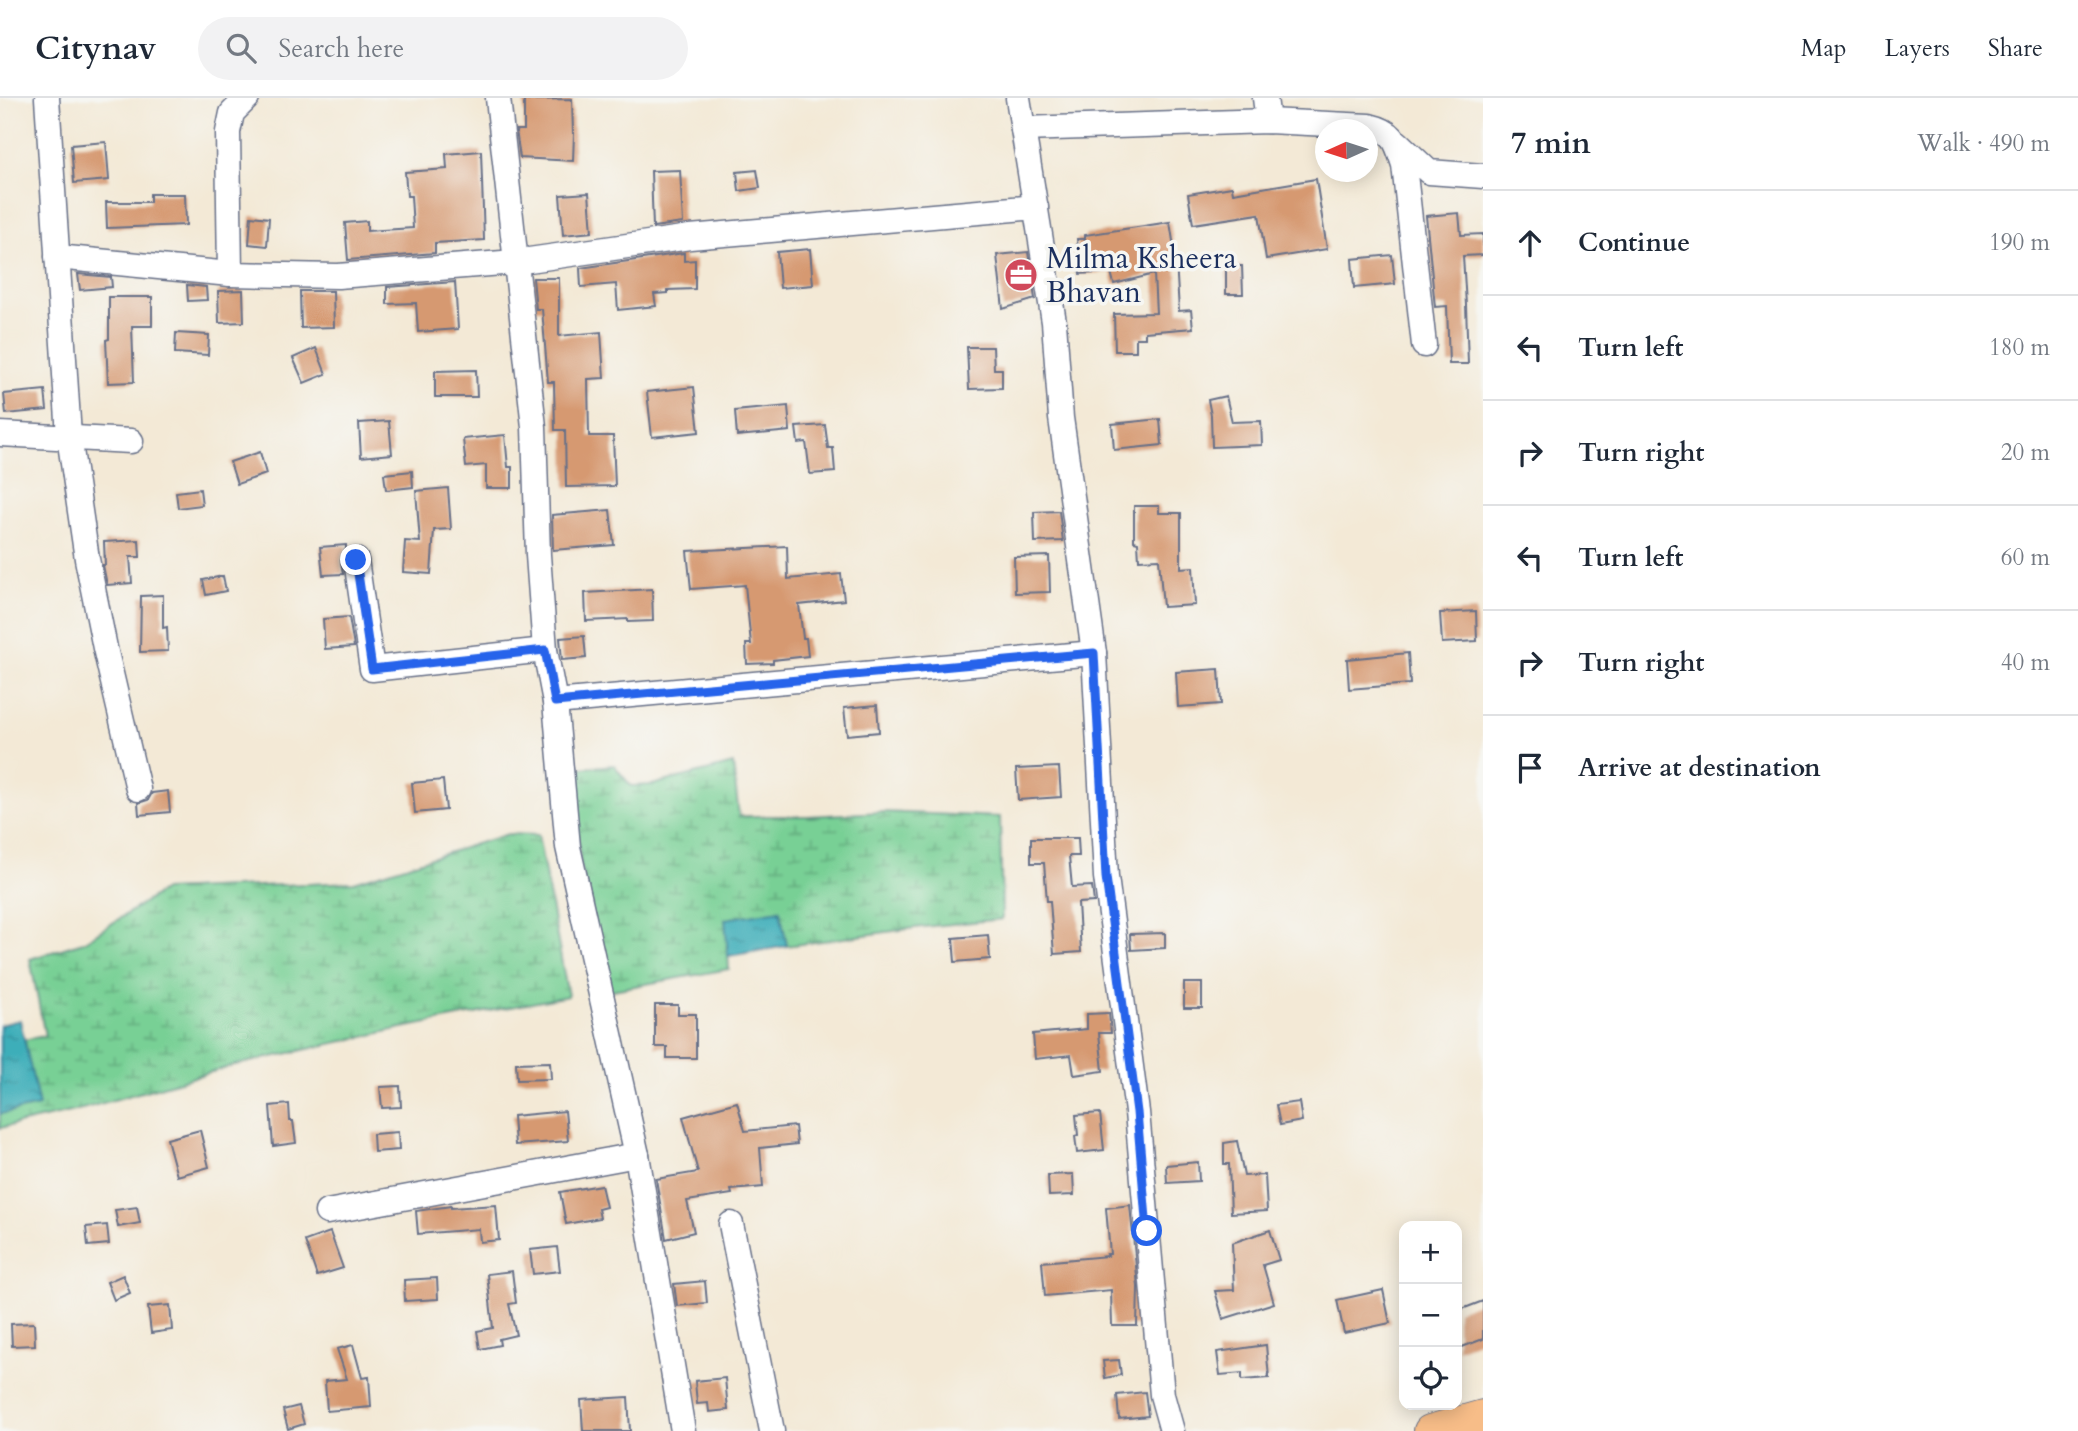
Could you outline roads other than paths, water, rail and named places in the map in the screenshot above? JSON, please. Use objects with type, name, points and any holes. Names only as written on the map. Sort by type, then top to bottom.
[{"type":"main road","points":[[1430,1431],[1483,1416]]},
{"type":"street","points":[[47,98],[69,436],[90,572],[138,789]]},
{"type":"street","points":[[230,274],[228,131],[232,113],[247,98]]},
{"type":"street","points":[[498,98],[534,428],[538,555],[545,650],[555,702],[568,847],[637,1155],[683,1431]]},
{"type":"street","points":[[1018,98],[1054,322],[1061,418],[1094,653],[1106,877],[1137,1112],[1163,1395],[1172,1431]]},
{"type":"street","points":[[1023,129],[1266,109],[1384,130],[1429,172],[1483,176]]},
{"type":"street","points":[[1395,140],[1404,165],[1424,345]]},
{"type":"street","points":[[57,257],[230,274],[338,276],[515,262],[690,237],[1036,207]]},
{"type":"street","points":[[0,434],[131,441]]},
{"type":"street","points":[[356,560],[372,669],[545,650]]},
{"type":"street","points":[[555,702],[1094,653]]},
{"type":"street","points":[[327,1212],[637,1155]]},
{"type":"street","points":[[731,1224],[772,1431]]},
{"type":"water","points":[[780,910],[787,946],[728,956],[725,919]]},
{"type":"water","points":[[20,1020],[39,1106],[0,1114],[0,1025]]},
{"type":"place","name":"Milma Ksheera Bhavan","points":[[1021,275]]}]
